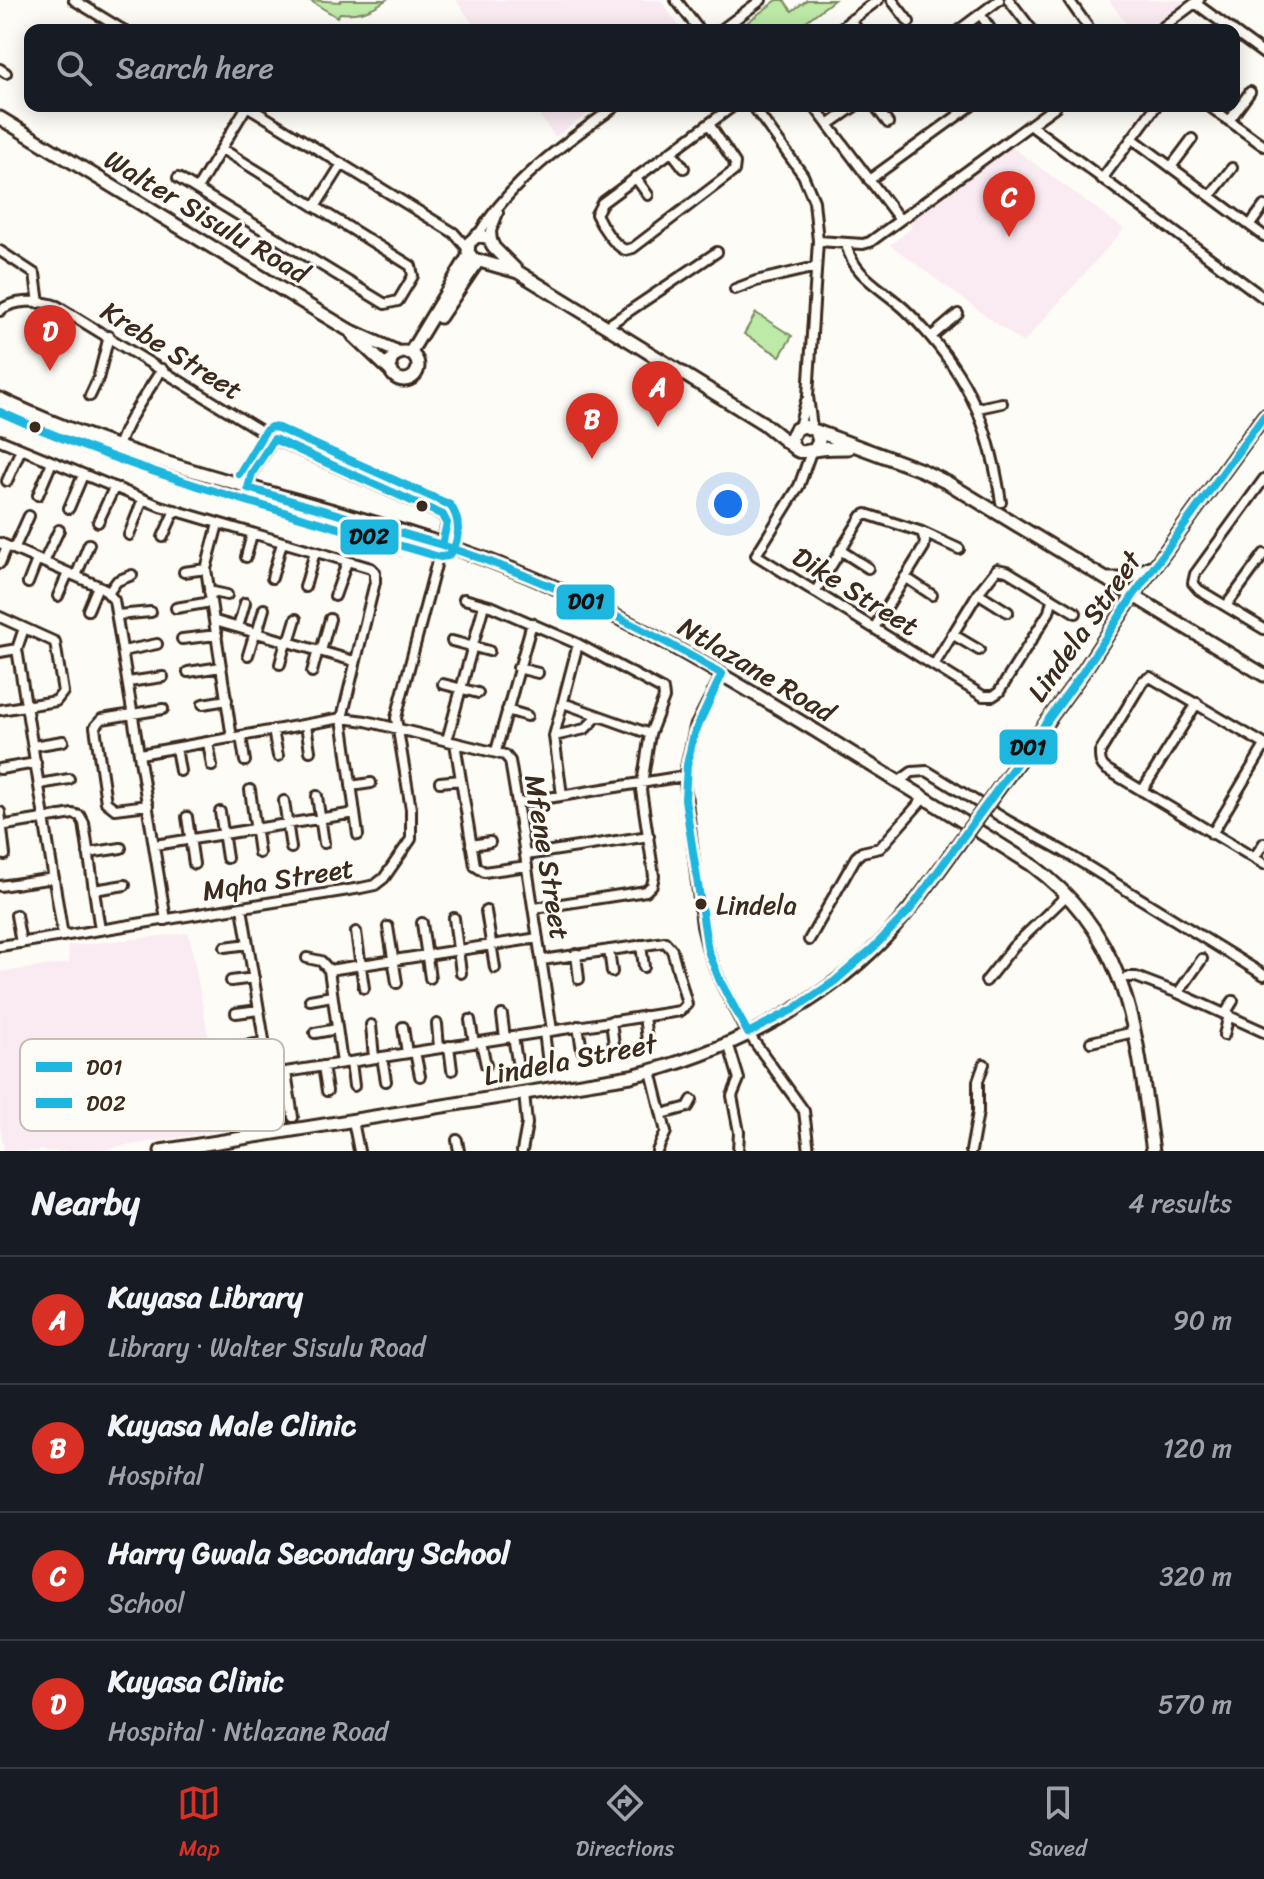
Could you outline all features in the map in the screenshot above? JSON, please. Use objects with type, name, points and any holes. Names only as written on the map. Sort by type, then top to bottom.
[{"type":"street","points":[[74,0],[113,24]]},
{"type":"street","points":[[676,0],[694,24]]},
{"type":"street","points":[[729,24],[761,0]]},
{"type":"street","points":[[845,24],[878,0]]},
{"type":"street","points":[[892,0],[909,22]]},
{"type":"street","points":[[967,24],[999,0]]},
{"type":"street","points":[[1009,0],[1027,24]]},
{"type":"street","points":[[1069,0],[1086,24]]},
{"type":"street","points":[[1167,24],[1197,2],[1224,24]]},
{"type":"street","points":[[980,14],[987,24]]},
{"type":"street","points":[[850,20],[853,24]]},
{"type":"street","points":[[1240,36],[1264,54]]},
{"type":"street","points":[[1240,106],[1250,92]]},
{"type":"street","points":[[197,189],[244,112]]},
{"type":"street","points":[[257,112],[454,233],[475,250],[518,272],[763,423],[796,450],[857,448]]},
{"type":"street","points":[[408,354],[417,370],[411,378],[399,379],[392,372],[391,362],[408,354],[504,202],[534,167],[608,112]]},
{"type":"street","points":[[709,124],[735,163],[734,171],[633,248],[625,250],[619,246],[596,214],[602,203],[725,112]]},
{"type":"street","points":[[757,112],[803,175],[814,201],[818,241],[808,396],[819,441],[803,471]]},
{"type":"street","points":[[818,112],[900,220]]},
{"type":"street","points":[[828,125],[846,112]]},
{"type":"street","points":[[880,112],[888,123]]},
{"type":"street","points":[[869,180],[963,112]]},
{"type":"street","points":[[818,241],[870,242],[1048,112]]},
{"type":"street","points":[[1102,179],[1152,112]]},
{"type":"street","points":[[1217,112],[1264,146]]},
{"type":"street","points":[[1229,121],[1236,112]]},
{"type":"street","name":"Walter Sisulu Road","points":[[0,118],[347,329],[408,354]]},
{"type":"street","points":[[1030,125],[1264,298]]},
{"type":"street","points":[[1133,139],[1264,236]]},
{"type":"street","points":[[1171,167],[1192,139]]},
{"type":"street","points":[[178,178],[385,304],[398,301],[413,276],[411,266],[222,149]]},
{"type":"street","points":[[671,151],[684,168]]},
{"type":"street","points":[[315,207],[342,164]]},
{"type":"street","points":[[1210,196],[1232,168]]},
{"type":"street","points":[[635,177],[648,195]]},
{"type":"street","points":[[475,250],[493,254],[493,223],[504,202]]},
{"type":"street","points":[[1250,225],[1264,206]]},
{"type":"street","points":[[475,250],[489,238],[518,272]]},
{"type":"street","points":[[846,243],[849,256],[860,273],[902,306],[954,367],[978,408],[987,433],[1001,502]]},
{"type":"street","points":[[0,251],[35,274],[39,303],[13,304],[0,311]]},
{"type":"street","points":[[607,326],[717,252]]},
{"type":"street","points":[[735,289],[816,267]]},
{"type":"street","name":"Krebe Street","points":[[39,303],[57,306],[109,336],[274,439],[443,515],[447,522],[442,545]]},
{"type":"street","points":[[931,337],[958,314]]},
{"type":"street","name":"Walter Sisulu Road","points":[[347,329],[392,372]]},
{"type":"street","points":[[90,396],[98,379],[109,336]]},
{"type":"street","points":[[118,447],[137,403],[162,369]]},
{"type":"street","points":[[803,471],[791,438],[808,396]]},
{"type":"street","name":"Ntlazane Road","points":[[0,399],[67,429],[118,447],[442,545],[571,594],[652,634],[722,674],[1032,865],[1067,895],[1098,934],[1114,963],[1134,1032],[1153,1151]]},
{"type":"street","points":[[978,408],[1002,403]]},
{"type":"street","name":"Lindela Street","points":[[161,1151],[651,1071],[728,1043],[805,1003],[865,957],[909,911],[1264,416]]},
{"type":"street","points":[[763,423],[814,430],[948,483],[1264,675]]},
{"type":"street","points":[[248,488],[252,473],[274,439]]},
{"type":"street","points":[[0,440],[143,499],[371,568],[376,576],[342,718],[358,835]]},
{"type":"street","points":[[7,481],[21,449]]},
{"type":"street","points":[[38,495],[52,462]]},
{"type":"street","name":"Dike Street","points":[[803,471],[799,486],[756,555],[983,696],[993,696],[999,692],[1049,612],[1052,600]]},
{"type":"street","points":[[69,508],[83,475]]},
{"type":"street","points":[[1264,479],[1195,574],[1193,583],[1264,629]]},
{"type":"street","points":[[98,522],[114,488]]},
{"type":"street","points":[[129,535],[143,499]]},
{"type":"street","points":[[163,537],[175,510]]},
{"type":"street","points":[[815,592],[866,514],[922,532],[959,549]]},
{"type":"street","points":[[0,563],[7,546],[29,516]]},
{"type":"street","points":[[218,524],[206,569],[227,700],[245,761]]},
{"type":"street","points":[[28,583],[59,530]]},
{"type":"street","points":[[874,628],[924,547],[922,532]]},
{"type":"street","points":[[246,557],[252,534]]},
{"type":"street","points":[[272,578],[282,543]]},
{"type":"street","points":[[58,596],[89,544]]},
{"type":"street","name":"Mqha Street","points":[[0,946],[369,887],[384,878],[408,846],[412,829],[396,718],[442,545]]},
{"type":"street","points":[[7,546],[98,586],[109,592],[114,600],[166,920]]},
{"type":"street","points":[[840,550],[868,568]]},
{"type":"street","points":[[305,587],[315,552]]},
{"type":"street","points":[[1226,606],[1264,554]]},
{"type":"street","points":[[335,596],[347,562]]},
{"type":"street","points":[[1105,579],[1131,577],[1156,564]]},
{"type":"street","points":[[184,572],[206,569]]},
{"type":"street","points":[[934,665],[978,593],[997,569],[1007,571],[1076,613]]},
{"type":"street","points":[[109,592],[117,581],[132,575]]},
{"type":"street","points":[[905,577],[932,595]]},
{"type":"street","points":[[88,610],[98,586]]},
{"type":"street","points":[[209,591],[227,595]]},
{"type":"street","points":[[978,593],[1008,612]]},
{"type":"street","points":[[464,599],[532,623],[578,644],[663,690],[664,698],[650,734],[641,790],[654,881],[650,889],[535,908]]},
{"type":"street","points":[[176,608],[211,602]]},
{"type":"street","points":[[238,627],[245,603]]},
{"type":"street","points":[[484,605],[460,688],[451,742],[461,780],[473,863],[481,872],[527,866]]},
{"type":"street","points":[[248,655],[264,609]]},
{"type":"street","points":[[117,615],[151,612]]},
{"type":"street","points":[[0,617],[55,642],[63,692],[56,701],[0,710]]},
{"type":"street","points":[[280,664],[296,619]]},
{"type":"street","points":[[312,672],[330,619]]},
{"type":"street","points":[[215,621],[354,661]]},
{"type":"street","points":[[496,751],[532,623]]},
{"type":"street","points":[[24,628],[17,649],[63,936]]},
{"type":"street","points":[[952,634],[979,650]]},
{"type":"street","points":[[182,639],[217,635]]},
{"type":"street","points":[[452,641],[489,651]]},
{"type":"street","points":[[123,651],[157,644]]},
{"type":"street","points":[[562,795],[554,736],[578,644]]},
{"type":"street","points":[[0,652],[17,649]]},
{"type":"street","points":[[188,672],[221,667]]},
{"type":"street","points":[[518,668],[538,673]]},
{"type":"street","points":[[722,674],[695,727],[684,776],[693,862],[708,951],[748,1033],[801,1106],[806,1116],[809,1151]]},
{"type":"street","points":[[128,682],[163,677]]},
{"type":"street","points":[[1212,834],[1264,746],[1155,677],[1143,681],[1100,752],[1102,765],[1212,834],[1264,864]]},
{"type":"street","points":[[443,684],[478,693]]},
{"type":"street","points":[[203,704],[227,700]]},
{"type":"street","points":[[563,703],[650,734]]},
{"type":"street","points":[[1142,791],[1197,703]]},
{"type":"street","points":[[148,805],[115,809],[109,806],[105,799],[95,727],[102,719],[163,709]]},
{"type":"street","points":[[507,710],[527,716]]},
{"type":"street","points":[[554,736],[585,729],[598,716]]},
{"type":"street","points":[[140,754],[342,718]]},
{"type":"street","name":"Mfene Street","points":[[342,718],[496,751],[510,761],[542,960],[547,1056]]},
{"type":"street","points":[[306,725],[310,751]]},
{"type":"street","points":[[273,730],[278,756]]},
{"type":"street","points":[[33,746],[63,741]]},
{"type":"street","points":[[208,742],[212,766]]},
{"type":"street","points":[[176,748],[180,771]]},
{"type":"street","points":[[0,769],[36,763]]},
{"type":"street","points":[[898,782],[912,772],[927,771],[1264,975]]},
{"type":"street","points":[[517,803],[684,776]]},
{"type":"street","points":[[39,784],[69,779]]},
{"type":"street","points":[[440,782],[461,780]]},
{"type":"street","points":[[351,786],[371,783]]},
{"type":"street","points":[[250,790],[259,853]]},
{"type":"street","points":[[317,796],[324,843]]},
{"type":"street","points":[[809,940],[856,857],[862,852],[880,848],[924,798]]},
{"type":"street","points":[[284,801],[291,848]]},
{"type":"street","points":[[0,812],[5,855]]},
{"type":"street","points":[[220,812],[227,858]]},
{"type":"street","points":[[155,845],[355,813]]},
{"type":"street","points":[[1,826],[73,814],[80,816],[84,823],[100,930]]},
{"type":"street","points":[[187,817],[194,864]]},
{"type":"street","points":[[526,855],[649,836]]},
{"type":"street","points":[[471,845],[490,842]]},
{"type":"street","points":[[1254,858],[1264,843]]},
{"type":"street","points":[[88,853],[121,848]]},
{"type":"street","points":[[0,886],[54,878]]},
{"type":"street","points":[[94,890],[125,885]]},
{"type":"street","points":[[986,981],[1013,947],[1067,895]]},
{"type":"street","points":[[242,908],[263,1039]]},
{"type":"street","points":[[486,911],[495,968]]},
{"type":"street","points":[[16,915],[21,943]]},
{"type":"street","points":[[454,918],[461,973]]},
{"type":"street","points":[[422,923],[430,978]]},
{"type":"street","points":[[388,927],[397,983]]},
{"type":"street","points":[[356,932],[364,988]]},
{"type":"street","points":[[329,970],[538,938]]},
{"type":"street","points":[[293,1117],[286,1072],[680,1011],[686,1006],[687,997],[669,945],[660,941],[542,960]]},
{"type":"street","points":[[225,947],[248,944]]},
{"type":"street","points":[[641,945],[644,967]]},
{"type":"street","points":[[609,950],[612,972]]},
{"type":"street","points":[[576,954],[579,979]]},
{"type":"street","points":[[307,958],[321,961],[329,970],[337,1029],[354,1086]]},
{"type":"street","points":[[1178,993],[1202,959]]},
{"type":"street","points":[[1127,977],[1136,977],[1178,993],[1264,1032]]},
{"type":"street","points":[[231,981],[254,978]]},
{"type":"street","points":[[310,1000],[332,996]]},
{"type":"street","points":[[1224,1035],[1227,1014],[1233,1001]]},
{"type":"street","points":[[236,1013],[259,1010]]},
{"type":"street","points":[[502,1015],[517,1061]]},
{"type":"street","points":[[644,1016],[647,1040]]},
{"type":"street","points":[[470,1020],[486,1065]]},
{"type":"street","points":[[611,1021],[614,1045]]},
{"type":"street","points":[[437,1024],[452,1070]]},
{"type":"street","points":[[371,1025],[386,1081]]},
{"type":"street","points":[[578,1026],[582,1050]]},
{"type":"street","points":[[403,1027],[420,1076]]},
{"type":"street","points":[[315,1033],[337,1029]]},
{"type":"street","points":[[1091,1042],[1134,1032]]},
{"type":"street","points":[[728,1043],[739,1079],[732,1096],[739,1132],[738,1151]]},
{"type":"street","points":[[971,1151],[978,1112],[978,1081],[984,1064]]},
{"type":"street","points":[[323,1066],[327,1091]]},
{"type":"street","points":[[651,1071],[666,1132],[657,1151]]},
{"type":"street","points":[[522,1151],[527,1124],[524,1093]]},
{"type":"street","points":[[662,1114],[688,1107],[692,1100]]},
{"type":"street","points":[[353,1121],[359,1151]]},
{"type":"street","points":[[457,1140],[459,1151]]},
{"type":"shaded area","points":[[456,0],[660,0],[678,24],[473,24]]},
{"type":"shaded area","points":[[1109,0],[1187,0],[1155,24],[1127,24]]},
{"type":"shaded area","points":[[537,112],[590,112],[555,137]]},
{"type":"shaded area","points":[[1012,147],[1124,229],[1023,343],[890,245],[912,228],[909,222]]},
{"type":"shaded area","points":[[189,933],[209,1039],[20,1039],[20,1131],[220,1131],[93,1151],[4,1151],[0,1125],[0,972],[69,963],[68,946]]},
{"type":"green space","points":[[309,0],[386,0],[364,11],[340,13],[337,17]]},
{"type":"green space","points":[[777,0],[784,0],[792,11],[807,0],[834,0],[802,24],[745,24]]},
{"type":"green space","points":[[756,313],[792,336],[780,356],[744,334]]},
{"type":"transit line","name":"D02","points":[[0,412],[53,435],[162,474],[328,525],[440,557],[448,556],[455,544],[458,524],[450,505],[278,428],[271,427],[265,431],[239,474]]},
{"type":"transit line","name":"D01","points":[[748,1033],[794,1009],[835,981],[909,911],[1264,416]]},
{"type":"transit line","name":"D01","points":[[274,439],[443,515],[447,523],[442,545],[248,488],[252,473],[274,439]]},
{"type":"transit line","name":"D01","points":[[442,545],[515,571],[585,602],[722,674]]},
{"type":"transit line","name":"D01","points":[[722,674],[694,734],[687,765],[685,799],[708,951],[748,1033]]},
{"type":"place","name":"Harry Gwala Secondary School","points":[[1009,237]]},
{"type":"place","name":"Kuyasa Clinic","points":[[50,371]]},
{"type":"place","name":"Kuyasa Library","points":[[658,427]]},
{"type":"place","name":"Kuyasa Male Clinic","points":[[592,459]]},
{"type":"place","name":"Lindela","points":[[701,904]]}]
